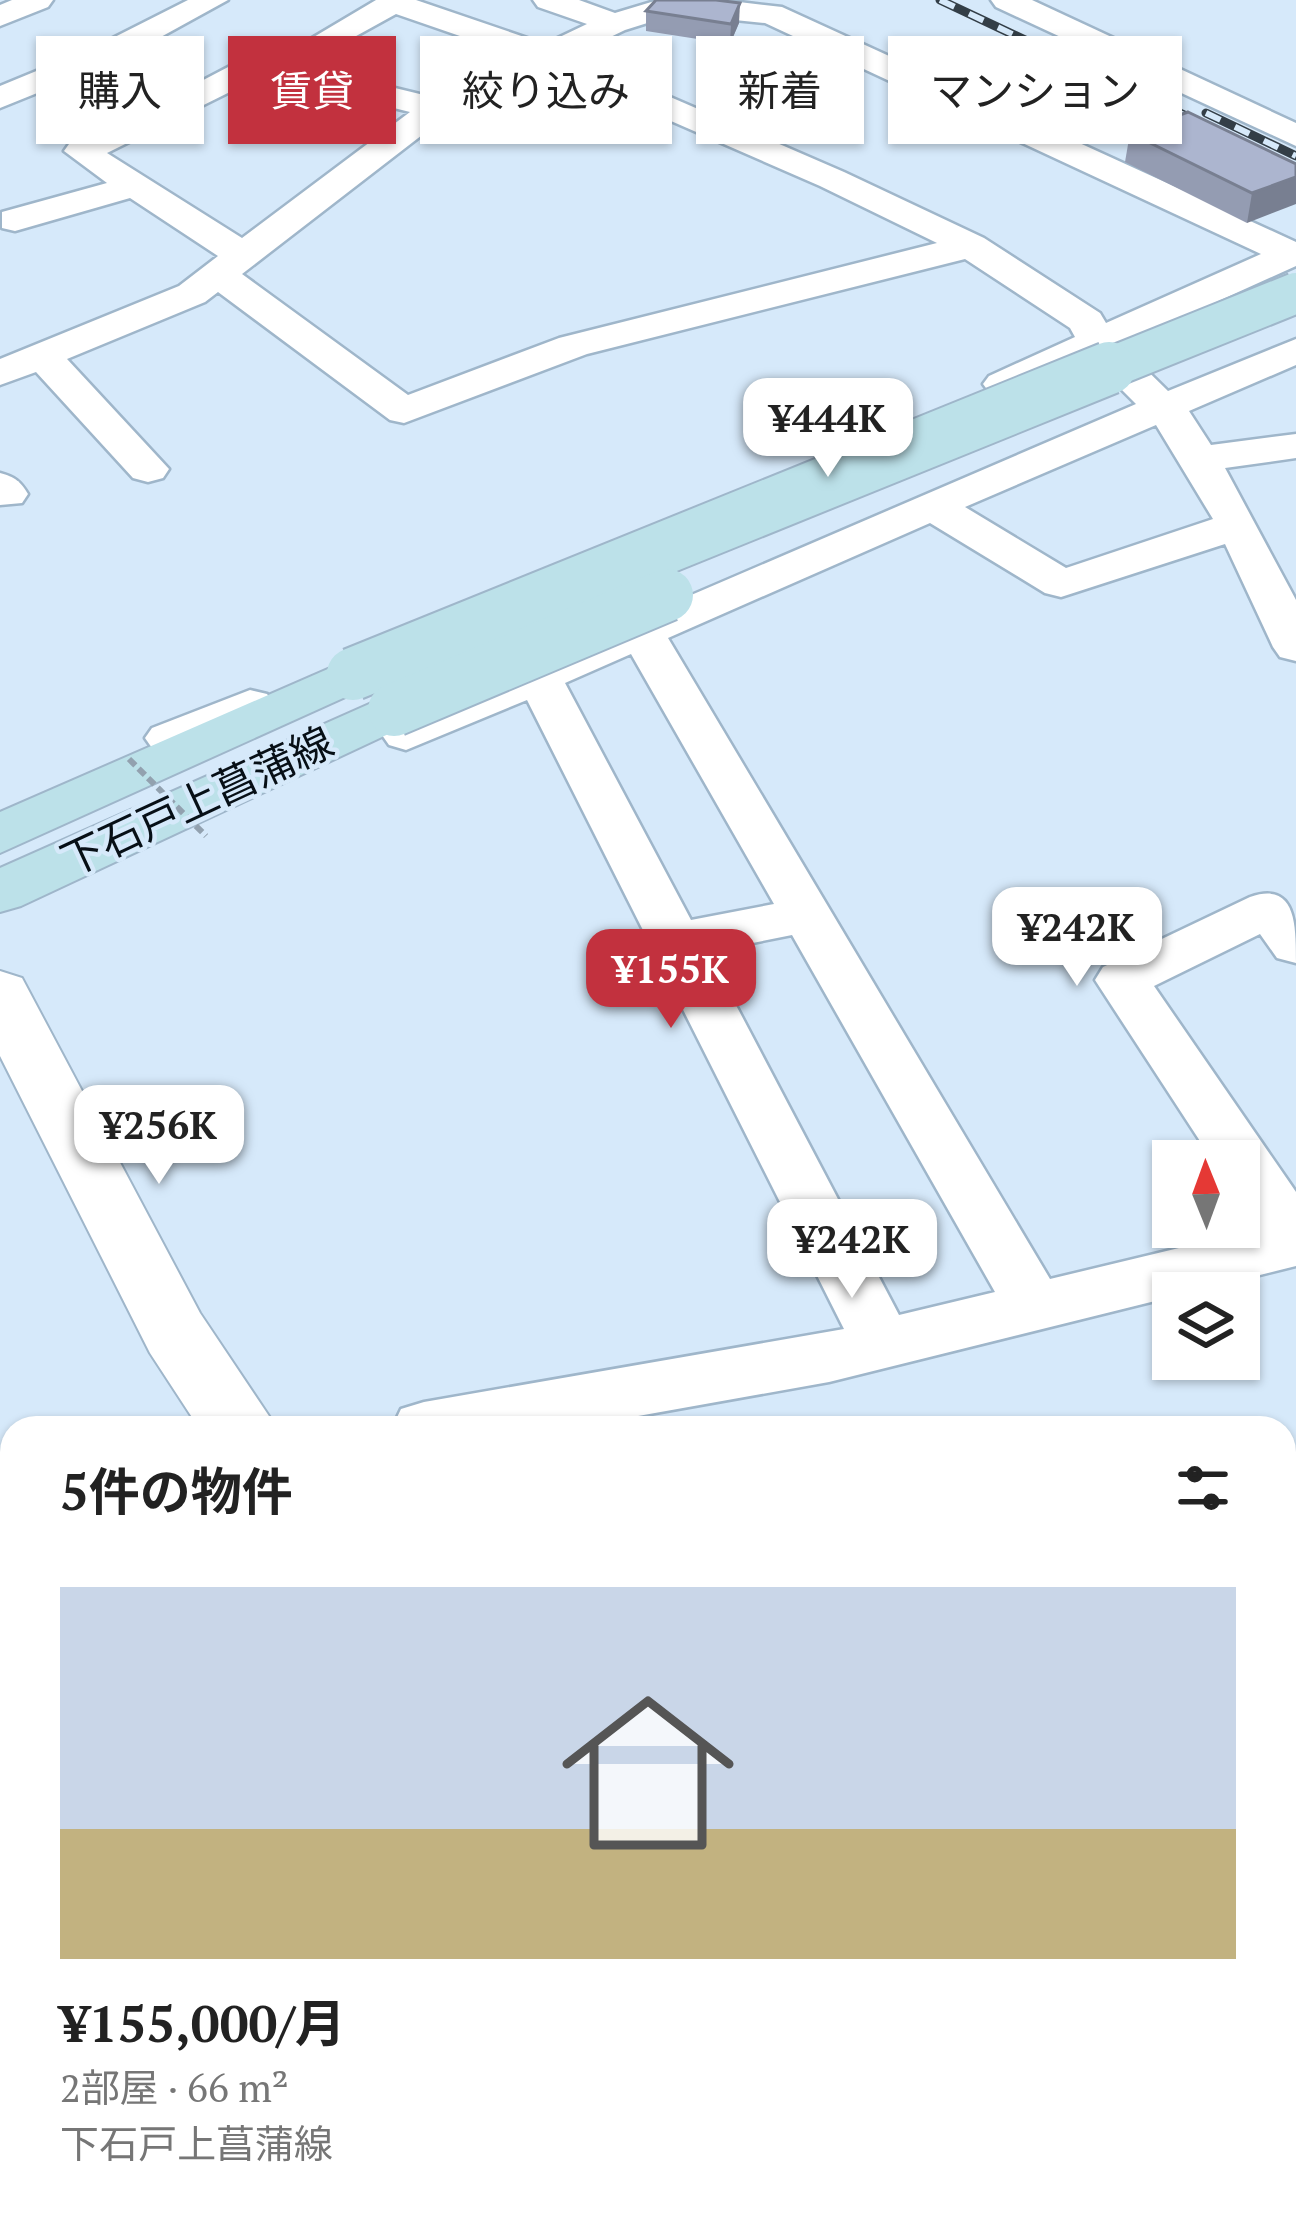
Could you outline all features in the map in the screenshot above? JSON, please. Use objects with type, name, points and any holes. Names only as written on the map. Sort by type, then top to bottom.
[{"type":"main road","points":[[384,707],[1296,293]]},
{"type":"main road","points":[[384,707],[1296,331]]},
{"type":"main road","name":"下石戸上菖蒲線","points":[[0,833],[384,707]]},
{"type":"main road","name":"下石戸上菖蒲線","points":[[0,892],[384,707]]},
{"type":"street","points":[[0,17],[37,0]]},
{"type":"street","points":[[0,98],[108,53],[212,0]]},
{"type":"street","points":[[549,0],[614,23]]},
{"type":"street","points":[[1007,0],[1296,136]]},
{"type":"street","points":[[333,36],[394,3],[490,36]]},
{"type":"street","points":[[170,738],[1098,344],[1291,254],[771,14],[675,4],[586,36]]},
{"type":"street","points":[[228,80],[140,127],[81,151],[135,186],[404,411],[572,346],[971,247]]},
{"type":"street","points":[[672,107],[971,247],[1086,321],[1098,344],[1162,406],[1281,585],[1296,647]]},
{"type":"street","points":[[0,373],[192,293],[420,120]]},
{"type":"street","points":[[15,220],[135,186]]},
{"type":"street","points":[[384,707],[539,676],[1296,351]]},
{"type":"street","points":[[41,356],[148,469]]},
{"type":"street","points":[[1198,458],[1296,446]]},
{"type":"street","points":[[932,506],[1061,584],[1238,525]]},
{"type":"street","points":[[642,632],[1035,1308]]},
{"type":"street","points":[[539,676],[884,1344]]},
{"type":"street","points":[[490,1416],[884,1344],[1296,1241],[1122,980],[1268,909],[1296,945]]},
{"type":"street","points":[[676,941],[806,915]]},
{"type":"street","points":[[0,993],[175,1333],[232,1416]]},
{"type":"path","points":[[129,759],[206,836]]},
{"type":"building","points":[[656,0],[740,3],[731,24],[646,11]]},
{"type":"building","points":[[1188,112],[1296,164],[1296,177],[1252,193],[1152,144],[1182,144],[1182,114]]},
{"type":"railway","points":[[940,0],[1216,130]]},
{"type":"railway","points":[[1206,113],[1296,156]]}]
